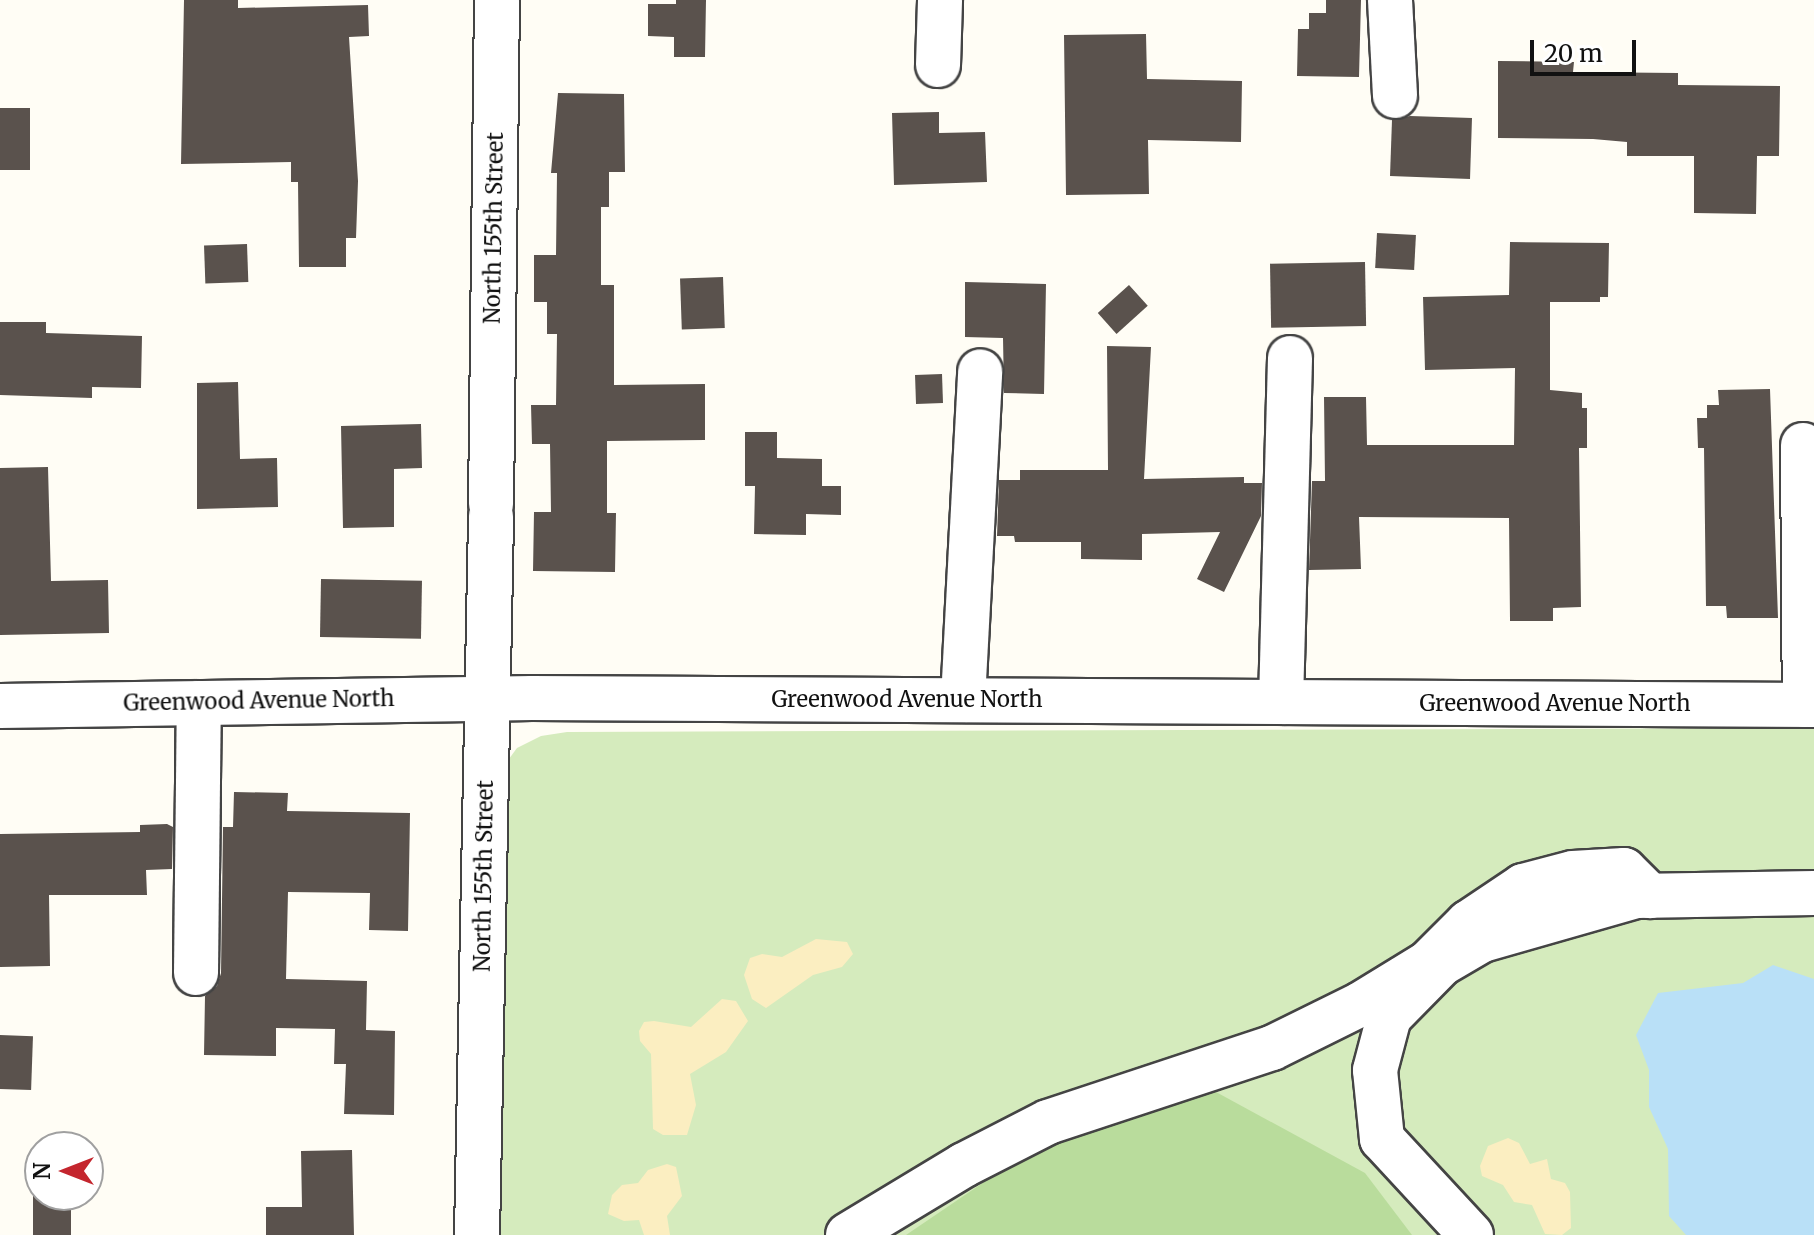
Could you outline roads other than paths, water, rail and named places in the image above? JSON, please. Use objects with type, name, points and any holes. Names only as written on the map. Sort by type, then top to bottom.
[{"type":"street","name":"North 155th Street","points":[[477,1235],[497,0]]},
{"type":"street","points":[[938,65],[940,0]]},
{"type":"street","points":[[1390,0],[1395,96]]},
{"type":"street","points":[[1281,702],[1290,358]]},
{"type":"street","points":[[963,700],[980,371]]},
{"type":"street","points":[[1803,445],[1809,570],[1810,705]]},
{"type":"street","name":"Greenwood Avenue North","points":[[0,706],[488,698],[1810,705]]},
{"type":"street","points":[[196,973],[199,703]]},
{"type":"street","points":[[848,1235],[951,1172],[1048,1122],[1272,1048],[1361,1004],[1428,963],[1468,923],[1523,886],[1573,873],[1624,870],[1650,896]]},
{"type":"street","points":[[1471,1235],[1382,1139],[1375,1070],[1389,1017],[1441,964],[1482,940],[1650,896],[1814,893]]},
{"type":"water","points":[[1773,965],[1814,979],[1814,1235],[1686,1235],[1669,1216],[1668,1149],[1649,1107],[1649,1070],[1636,1035],[1658,993],[1743,983]]}]
